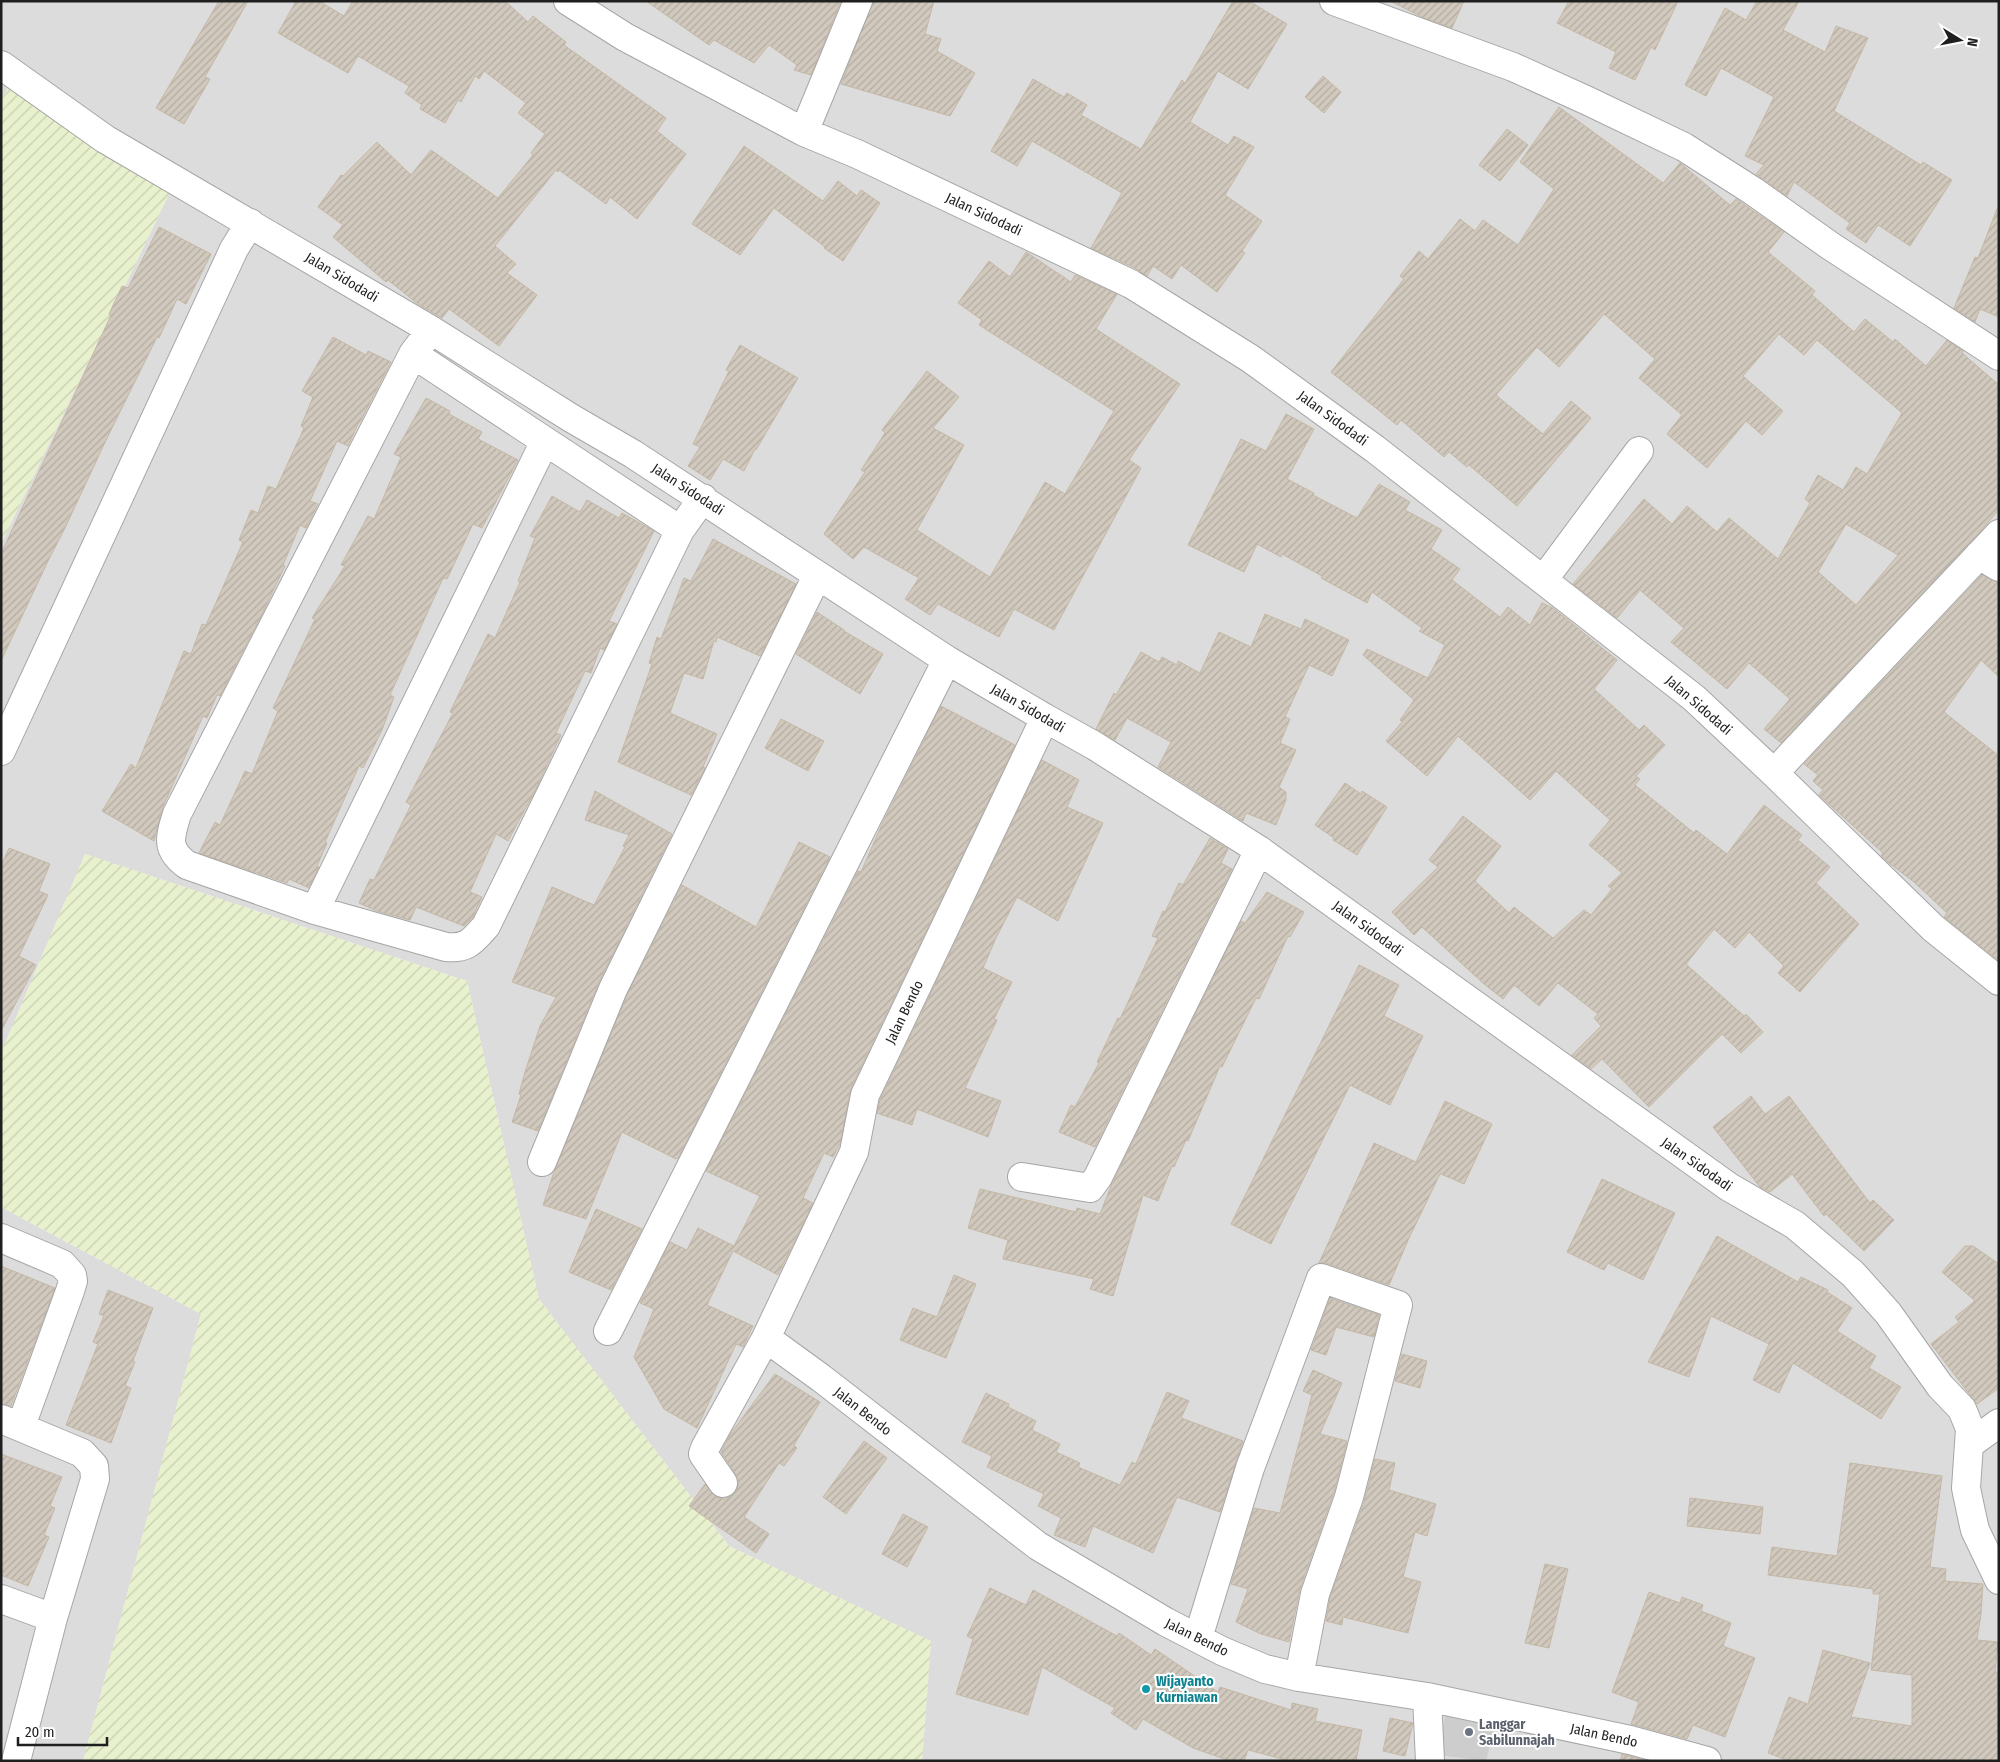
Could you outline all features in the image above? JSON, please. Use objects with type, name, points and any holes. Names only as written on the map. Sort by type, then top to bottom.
[{"type":"street","name":"Jalan Sidodadi","points":[[568,1],[625,37],[804,132],[857,154],[1131,284],[1251,359],[1375,449],[1544,579],[1694,698],[1933,928],[1999,981]]},
{"type":"street","points":[[804,132],[858,1]]},
{"type":"street","points":[[1334,1],[1513,68],[1588,101],[1684,148],[1753,191],[1829,246],[1999,356]]},
{"type":"street","name":"Jalan Sidodadi","points":[[1,65],[105,139],[431,330],[703,498],[817,576],[947,660],[1095,746],[1259,850],[1729,1187],[1795,1226],[1854,1274],[1888,1313],[1940,1386],[1962,1409],[1970,1429],[1966,1488],[1975,1530],[1991,1551],[1999,1580]]},
{"type":"street","points":[[1,751],[234,249],[250,223]]},
{"type":"street","points":[[431,330],[413,354],[177,814],[170,836],[171,848],[179,859],[187,865],[315,910],[446,947],[460,948],[472,941],[486,926],[680,530],[703,498]]},
{"type":"street","points":[[413,354],[680,530]]},
{"type":"street","points":[[315,910],[545,442]]},
{"type":"street","points":[[1544,579],[1640,451]]},
{"type":"street","points":[[1774,773],[1989,561],[1999,534]]},
{"type":"street","points":[[542,1162],[612,989],[817,576]]},
{"type":"street","points":[[608,1331],[947,660]]},
{"type":"street","name":"Jalan Bendo","points":[[724,1483],[704,1454],[705,1448],[766,1338],[854,1152],[865,1095],[1045,718]]},
{"type":"street","points":[[1022,1177],[1090,1188],[1098,1177],[1259,850]]},
{"type":"street","points":[[1,1238],[62,1264],[72,1275],[73,1281],[11,1423],[82,1452],[94,1466],[95,1479],[53,1618],[16,1761]]},
{"type":"street","points":[[1198,1638],[1250,1468],[1321,1278],[1398,1305],[1349,1497],[1315,1594],[1299,1677]]},
{"type":"street","name":"Jalan Bendo","points":[[766,1338],[821,1378],[1038,1546],[1166,1622],[1265,1669],[1299,1677],[1427,1697],[1630,1740],[1707,1761]]},
{"type":"street","points":[[1970,1444],[1999,1423]]},
{"type":"street","points":[[1,1599],[53,1618]]},
{"type":"street","points":[[1427,1697],[1430,1761]]},
{"type":"shaded area","points":[[1,1],[1999,1],[1999,1761],[922,1761],[931,1641],[729,1546],[539,1299],[467,981],[85,854],[1,1053],[1,544],[170,192],[8,88],[1,101]]},
{"type":"shaded area","points":[[1,1207],[201,1314],[83,1761],[1,1761]]},
{"type":"shaded area","name":"Langgar Sabilunnajah","points":[[1448,1702],[1498,1712],[1486,1761],[1437,1755]]},
{"type":"green space","points":[[8,88],[170,192],[1,544],[1,101]]},
{"type":"green space","points":[[85,854],[467,981],[539,1299],[729,1546],[931,1641],[922,1761],[83,1761],[201,1314],[1,1207],[1,1053]]},
{"type":"building","points":[[219,1],[248,1],[205,77],[210,79],[184,124],[156,108]]},
{"type":"building","points":[[296,1],[319,1],[344,16],[353,1],[505,1],[528,22],[533,16],[566,42],[564,45],[666,118],[657,131],[686,154],[637,219],[610,197],[606,204],[559,170],[558,172],[556,170],[495,246],[516,264],[507,273],[537,295],[499,346],[449,309],[442,318],[418,304],[388,280],[386,282],[333,237],[343,225],[318,207],[341,175],[343,176],[377,142],[411,175],[431,150],[498,198],[533,155],[531,153],[545,134],[518,113],[526,103],[484,71],[479,79],[475,76],[461,102],[458,100],[445,123],[420,109],[422,105],[405,93],[409,86],[358,56],[348,73],[278,33]]},
{"type":"building","points":[[646,1],[841,1],[811,75],[794,70],[797,65],[769,45],[754,63],[714,40],[709,45]]},
{"type":"building","points":[[873,1],[934,1],[925,34],[941,39],[937,51],[975,73],[950,116],[841,84]]},
{"type":"building","points":[[1233,1],[1249,1],[1287,24],[1248,89],[1218,71],[1190,122],[1228,145],[1234,136],[1254,147],[1225,195],[1262,221],[1242,251],[1245,253],[1217,292],[1181,265],[1172,279],[1153,266],[1147,276],[1133,267],[1091,248],[1122,193],[1032,141],[1017,166],[991,151],[1033,79],[1064,97],[1067,93],[1087,105],[1081,115],[1141,149],[1182,80],[1185,83]]},
{"type":"building","points":[[1390,1],[1464,1],[1452,28],[1424,18]]},
{"type":"building","points":[[1569,1],[1678,1],[1655,50],[1651,47],[1635,80],[1609,68],[1616,52],[1557,23]]},
{"type":"building","points":[[1757,1],[1799,1],[1783,30],[1825,52],[1836,26],[1868,38],[1834,111],[1921,165],[1923,162],[1952,180],[1910,246],[1878,225],[1866,243],[1846,229],[1850,223],[1794,182],[1787,196],[1756,174],[1764,165],[1745,156],[1774,97],[1721,68],[1706,96],[1685,85],[1725,8],[1746,20]]},
{"type":"building","points":[[1323,76],[1341,92],[1324,113],[1305,97]]},
{"type":"building","points":[[1559,107],[1663,183],[1680,163],[1730,205],[1736,199],[1784,232],[1768,252],[1815,291],[1812,295],[1854,332],[1865,319],[1893,342],[1895,339],[1926,366],[1947,340],[1963,351],[1962,353],[1999,385],[1999,509],[1981,531],[1781,743],[1764,729],[1790,699],[1749,663],[1727,689],[1671,642],[1684,628],[1640,590],[1617,618],[1573,584],[1644,499],[1672,524],[1687,506],[1717,532],[1729,518],[1778,559],[1810,503],[1805,499],[1818,475],[1843,490],[1856,467],[1867,474],[1902,413],[1817,340],[1804,355],[1779,334],[1743,376],[1783,411],[1762,435],[1746,421],[1707,468],[1667,434],[1682,415],[1639,378],[1655,359],[1604,314],[1559,367],[1537,347],[1496,395],[1543,434],[1571,401],[1591,418],[1517,506],[1469,465],[1467,467],[1449,452],[1444,457],[1401,420],[1397,425],[1331,372],[1404,279],[1400,276],[1419,251],[1428,259],[1460,219],[1475,231],[1483,220],[1518,245],[1554,189],[1520,162]],"holes":[[[1846,524],[1898,555],[1856,605],[1818,572]]]},
{"type":"building","points":[[1507,129],[1528,145],[1500,181],[1479,165]]},
{"type":"building","points":[[744,146],[823,201],[838,181],[857,196],[861,190],[880,203],[843,261],[774,208],[740,255],[692,224]]},
{"type":"building","points":[[1997,209],[1999,209],[1999,317],[1980,309],[1975,322],[1954,308],[1975,257],[1978,258]]},
{"type":"building","points":[[159,227],[211,254],[186,304],[177,299],[159,338],[157,337],[1,661],[1,554],[111,315],[109,314],[122,286],[128,288]]},
{"type":"building","points":[[1026,252],[1071,282],[1075,275],[1117,294],[1096,329],[1180,384],[1129,460],[1141,468],[1054,630],[1014,609],[999,637],[938,604],[930,615],[905,599],[919,578],[864,547],[853,559],[824,534],[865,472],[861,470],[885,433],[882,430],[927,371],[959,397],[933,428],[964,445],[917,530],[990,577],[1045,482],[1065,494],[1114,411],[979,325],[982,320],[958,303],[989,261],[1010,277]]},
{"type":"building","points":[[333,337],[366,355],[368,351],[391,362],[348,446],[337,441],[310,501],[318,504],[306,528],[300,525],[283,565],[285,566],[260,618],[220,696],[217,695],[207,718],[203,716],[162,809],[154,841],[102,811],[131,764],[136,768],[184,651],[191,654],[202,624],[206,625],[243,542],[239,540],[251,510],[258,513],[268,486],[276,489],[304,428],[301,426],[313,397],[302,391]]},
{"type":"building","points":[[740,345],[798,378],[755,449],[744,471],[723,459],[710,480],[688,466],[700,447],[693,444],[729,371],[726,370]]},
{"type":"building","points":[[426,398],[450,411],[449,414],[482,432],[478,439],[518,460],[482,528],[473,524],[447,579],[443,578],[390,695],[394,697],[382,730],[363,768],[359,766],[325,842],[327,843],[317,866],[319,867],[309,888],[289,879],[287,883],[199,853],[215,822],[220,825],[245,771],[252,774],[278,711],[273,708],[315,619],[312,618],[345,566],[341,565],[368,516],[374,519],[401,457],[394,454]]},
{"type":"building","points":[[1286,414],[1314,429],[1287,479],[1357,518],[1379,484],[1410,502],[1405,510],[1442,530],[1431,549],[1460,569],[1452,580],[1500,617],[1508,607],[1530,625],[1542,603],[1553,608],[1617,660],[1594,689],[1639,730],[1644,725],[1665,745],[1636,776],[1640,779],[1635,785],[1694,833],[1696,830],[1727,854],[1764,805],[1802,835],[1798,840],[1830,867],[1816,883],[1859,924],[1800,992],[1778,973],[1784,966],[1749,932],[1735,948],[1714,929],[1686,964],[1744,1016],[1746,1014],[1763,1032],[1741,1053],[1722,1034],[1649,1107],[1602,1059],[1591,1069],[1572,1055],[1601,1026],[1594,1018],[1598,1014],[1558,983],[1539,1006],[1514,985],[1503,999],[1422,927],[1414,935],[1392,912],[1438,867],[1429,860],[1463,816],[1501,846],[1475,881],[1509,913],[1514,907],[1553,938],[1584,910],[1591,915],[1612,889],[1608,886],[1622,873],[1589,845],[1610,820],[1556,771],[1530,800],[1458,736],[1427,776],[1386,741],[1402,722],[1400,720],[1414,700],[1363,655],[1367,649],[1428,678],[1445,645],[1419,631],[1422,628],[1372,592],[1367,603],[1282,554],[1281,557],[1257,544],[1244,572],[1188,545],[1241,439],[1266,451]]},
{"type":"building","points":[[552,496],[580,512],[587,500],[619,518],[622,513],[654,531],[609,621],[617,624],[604,650],[600,648],[591,673],[585,671],[556,733],[561,735],[535,791],[508,841],[496,834],[470,892],[482,897],[473,917],[464,926],[416,907],[410,920],[377,911],[359,903],[370,879],[374,880],[411,805],[406,802],[453,713],[450,712],[488,634],[495,638],[520,582],[518,581],[535,538],[530,536]]},
{"type":"building","points":[[713,539],[796,584],[760,656],[717,637],[716,642],[714,641],[703,679],[684,673],[670,713],[717,734],[703,767],[705,768],[691,795],[618,762],[652,664],[649,663],[657,637],[661,639],[684,578],[691,581]]},
{"type":"building","points":[[1982,575],[1999,583],[1999,677],[1981,660],[1944,712],[1999,756],[1999,961],[1944,917],[1947,913],[1914,882],[1881,856],[1883,853],[1819,795],[1823,790],[1813,781],[1818,775],[1804,764]]},
{"type":"building","points":[[817,612],[844,631],[883,654],[860,694],[796,654]]},
{"type":"building","points":[[1265,614],[1301,629],[1305,619],[1349,640],[1332,676],[1309,665],[1285,717],[1290,719],[1280,743],[1296,750],[1279,787],[1286,792],[1286,800],[1276,825],[1246,813],[1243,821],[1158,767],[1171,742],[1127,718],[1115,740],[1096,729],[1114,693],[1116,695],[1141,652],[1159,662],[1162,657],[1177,665],[1178,661],[1200,673],[1219,632],[1251,647]]},
{"type":"building","points":[[941,706],[1015,745],[851,1088],[840,1144],[833,1157],[824,1153],[803,1198],[813,1203],[778,1275],[733,1251],[707,1305],[753,1326],[743,1347],[736,1344],[697,1428],[664,1409],[634,1357],[654,1309],[640,1303],[670,1242],[687,1250],[698,1228],[734,1246],[760,1196],[706,1171],[858,871],[861,872],[883,822]]},
{"type":"building","points":[[781,719],[824,741],[808,771],[765,748]]},
{"type":"building","points":[[1042,760],[1079,780],[1067,807],[1103,823],[1058,921],[1017,897],[983,968],[1012,982],[994,1019],[997,1020],[965,1088],[1001,1101],[988,1137],[917,1109],[912,1125],[877,1113],[880,1100]]},
{"type":"building","points":[[1345,783],[1361,794],[1362,791],[1387,807],[1357,855],[1333,840],[1334,838],[1315,825]]},
{"type":"building","points":[[595,791],[672,834],[599,982],[538,1131],[512,1122],[521,1095],[519,1094],[525,1072],[540,1026],[556,997],[512,982],[552,887],[594,905],[625,847],[623,846],[629,835],[585,820]]},
{"type":"building","points":[[1210,838],[1228,849],[1221,863],[1232,869],[1095,1147],[1059,1132],[1071,1105],[1075,1107],[1099,1063],[1097,1062],[1118,1018],[1120,1019],[1158,938],[1152,936],[1163,911],[1165,912],[1179,883],[1183,885]]},
{"type":"building","points":[[799,842],[830,857],[678,1158],[676,1159],[622,1132],[586,1219],[543,1205],[554,1172],[627,995],[682,885],[756,927]]},
{"type":"building","points":[[9,848],[50,864],[39,891],[48,895],[19,956],[36,965],[1,1031],[1,866]]},
{"type":"building","points":[[1267,892],[1304,912],[1290,937],[1288,936],[1259,999],[1256,998],[1222,1067],[1220,1066],[1188,1141],[1186,1140],[1174,1167],[1172,1166],[1158,1201],[1143,1195],[1113,1296],[1090,1289],[1094,1279],[1003,1259],[1008,1240],[968,1228],[980,1189],[1076,1212],[1077,1208],[1100,1214],[1111,1186],[1241,921],[1245,923]]},
{"type":"building","points":[[1359,965],[1399,985],[1384,1016],[1423,1036],[1390,1105],[1350,1085],[1271,1244],[1231,1224]]},
{"type":"building","points":[[1751,1096],[1765,1114],[1789,1096],[1870,1203],[1873,1200],[1894,1220],[1864,1251],[1826,1214],[1824,1216],[1792,1174],[1770,1192],[1760,1187],[1713,1127]]},
{"type":"building","points":[[1445,1101],[1492,1124],[1464,1184],[1440,1174],[1389,1285],[1326,1263],[1319,1263],[1374,1143],[1416,1162]]},
{"type":"building","points":[[1602,1179],[1675,1213],[1643,1280],[1608,1263],[1604,1270],[1567,1252]]},
{"type":"building","points":[[596,1209],[642,1229],[611,1290],[569,1272]]},
{"type":"building","points":[[1717,1236],[1798,1282],[1801,1277],[1828,1290],[1827,1292],[1852,1308],[1837,1331],[1876,1356],[1869,1368],[1901,1387],[1881,1419],[1793,1363],[1779,1393],[1753,1380],[1769,1344],[1711,1316],[1689,1377],[1648,1362]]},
{"type":"building","points":[[1965,1246],[1973,1246],[1999,1264],[1999,1388],[1977,1404],[1931,1344],[1959,1322],[1955,1317],[1975,1301],[1942,1272]]},
{"type":"building","points":[[1,1266],[55,1288],[11,1406],[1,1404]]},
{"type":"building","points":[[954,1275],[976,1284],[946,1358],[900,1340],[913,1308],[937,1317]]},
{"type":"building","points":[[108,1290],[153,1308],[125,1386],[131,1388],[111,1443],[66,1425],[98,1344],[93,1342],[104,1316],[99,1314]]},
{"type":"building","points":[[1330,1298],[1379,1315],[1374,1337],[1336,1327],[1326,1355],[1311,1350]]},
{"type":"building","points":[[1402,1354],[1427,1361],[1420,1388],[1395,1381]]},
{"type":"building","points":[[1313,1370],[1342,1383],[1320,1434],[1347,1441],[1334,1492],[1300,1589],[1289,1642],[1261,1634],[1236,1622],[1248,1589],[1231,1584],[1254,1508],[1280,1513],[1312,1395],[1303,1391]]},
{"type":"building","points":[[775,1374],[820,1402],[794,1445],[797,1448],[784,1466],[779,1463],[744,1517],[769,1534],[756,1553],[689,1506],[705,1484],[716,1497],[724,1499],[731,1496],[737,1490],[739,1482],[721,1452],[731,1433]]},
{"type":"building","points":[[1167,1392],[1189,1401],[1181,1418],[1243,1441],[1220,1512],[1177,1497],[1153,1553],[1093,1526],[1085,1547],[1054,1535],[1061,1518],[1038,1506],[1044,1494],[987,1467],[992,1456],[962,1442],[986,1393],[1009,1404],[1008,1407],[1036,1421],[1032,1430],[1060,1444],[1056,1452],[1080,1463],[1078,1467],[1120,1485],[1132,1462],[1136,1464]]},
{"type":"building","points":[[864,1441],[887,1458],[846,1514],[823,1497]]},
{"type":"building","points":[[1,1454],[62,1477],[50,1506],[55,1508],[44,1535],[49,1537],[28,1586],[1,1575]]},
{"type":"building","points":[[1375,1459],[1395,1463],[1389,1490],[1436,1504],[1427,1536],[1415,1532],[1403,1577],[1421,1582],[1408,1633],[1343,1617],[1342,1625],[1326,1621],[1330,1598],[1364,1502]]},
{"type":"building","points":[[1850,1463],[1942,1476],[1930,1567],[1946,1569],[1945,1581],[1983,1584],[1977,1640],[1998,1642],[1995,1672],[1999,1672],[1999,1761],[1789,1761],[1768,1753],[1789,1697],[1808,1704],[1823,1650],[1870,1663],[1851,1717],[1912,1726],[1912,1675],[1871,1670],[1880,1594],[1873,1594],[1873,1589],[1768,1575],[1772,1547],[1837,1556]]},
{"type":"building","points":[[1690,1498],[1763,1507],[1760,1534],[1687,1526]]},
{"type":"building","points":[[903,1514],[928,1527],[907,1567],[882,1554]]},
{"type":"building","points":[[1545,1564],[1568,1569],[1549,1648],[1525,1643]]},
{"type":"building","points":[[990,1588],[1026,1605],[1033,1590],[1117,1636],[1119,1633],[1151,1655],[1155,1649],[1218,1692],[1220,1687],[1291,1710],[1292,1703],[1318,1709],[1315,1721],[1362,1730],[1356,1761],[1290,1761],[1248,1750],[1244,1761],[1230,1761],[1193,1748],[1143,1719],[1136,1730],[1111,1713],[1115,1708],[1042,1667],[1028,1715],[956,1694],[973,1639],[967,1636]]},
{"type":"building","points":[[1649,1592],[1680,1603],[1682,1597],[1703,1605],[1701,1611],[1731,1623],[1723,1646],[1755,1658],[1725,1737],[1693,1725],[1687,1739],[1631,1724],[1639,1702],[1612,1692]]},
{"type":"building","points":[[1390,1718],[1413,1723],[1405,1756],[1383,1751]]},
{"type":"building","points":[[1622,1754],[1626,1755],[1647,1761],[1620,1761]]},
{"type":"place","name":"Wijayanto Kurniawan","points":[[1146,1689]]},
{"type":"place","name":"Langgar Sabilunnajah","points":[[1469,1732]]}]
